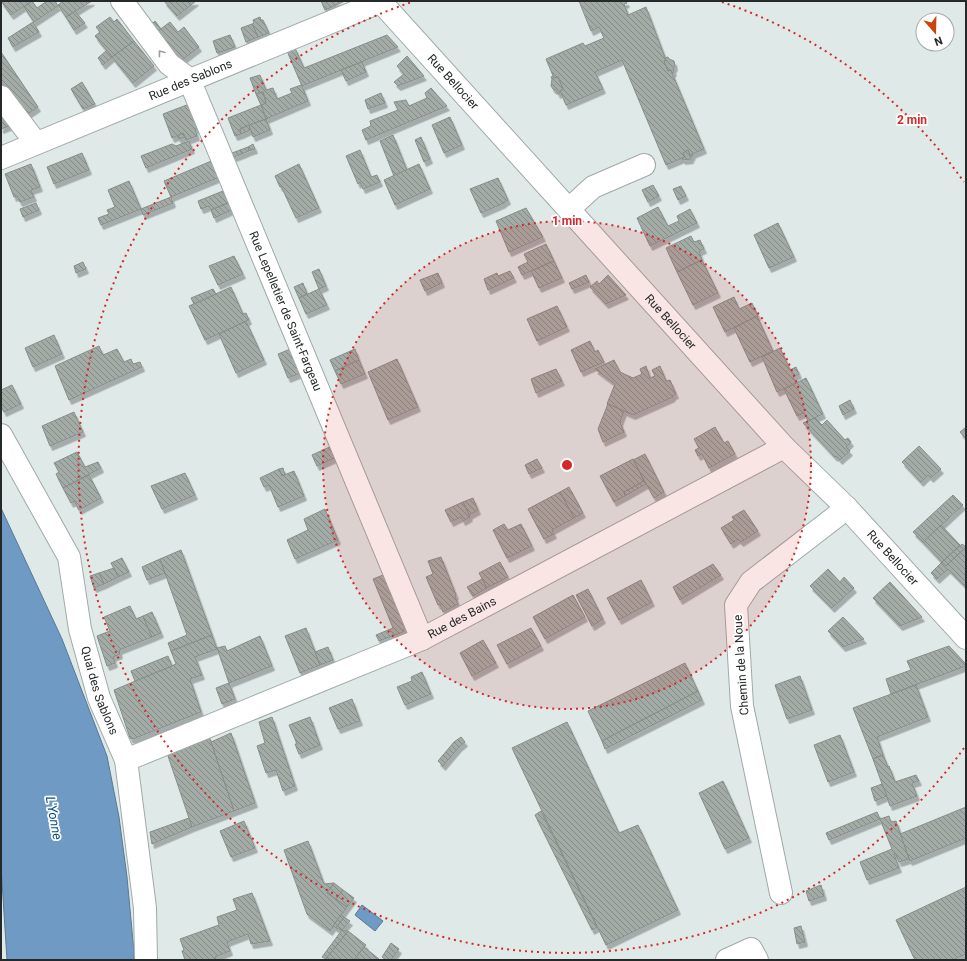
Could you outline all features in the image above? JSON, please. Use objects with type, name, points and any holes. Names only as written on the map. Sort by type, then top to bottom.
[{"type":"street","name":"Rue Lepelletier de Saint-Fargeau","points":[[122,1],[169,64],[189,80],[422,639]]},
{"type":"street","name":"Rue des Sablons","points":[[1,158],[381,1]]},
{"type":"street","name":"Rue Bellocier","points":[[381,1],[784,446],[847,508],[966,638]]},
{"type":"street","points":[[1,97],[36,143]]},
{"type":"street","points":[[569,209],[593,187],[644,165]]},
{"type":"street","name":"Quai des Sablons","points":[[1,435],[69,557],[80,629],[99,698],[126,760],[145,908],[146,960]]},
{"type":"street","name":"Rue des Bains","points":[[126,760],[422,639],[784,446]]},
{"type":"street","name":"Chemin de la Noue","points":[[781,893],[742,706],[736,605],[751,582],[847,508]]},
{"type":"street","points":[[727,960],[751,949],[758,960]]},
{"type":"water","name":"L'Yonne","points":[[1,508],[62,639],[107,756],[119,817],[127,877],[134,960],[7,960],[1,866]]},
{"type":"water","points":[[362,905],[383,921],[375,931],[355,915]]},
{"type":"building","points":[[1,1],[32,1],[11,15]]},
{"type":"building","points":[[32,1],[37,8],[47,1],[55,1],[58,6],[34,22],[24,7]]},
{"type":"building","points":[[63,1],[92,1],[66,17],[58,5]]},
{"type":"building","points":[[164,1],[196,1],[177,16]]},
{"type":"building","points":[[321,1],[345,1],[325,10]]},
{"type":"building","points":[[579,1],[626,1],[627,3],[624,4],[628,15],[646,7],[666,60],[664,61],[668,71],[671,70],[704,149],[690,155],[688,150],[683,153],[685,157],[666,165],[622,60],[595,72],[603,89],[566,105],[560,91],[563,89],[558,77],[554,78],[546,59],[583,43],[585,46],[604,38],[599,27],[591,31]]},
{"type":"building","points":[[75,11],[85,23],[74,30],[66,17]]},
{"type":"building","points":[[110,17],[114,22],[117,19],[134,41],[112,57],[95,36],[100,32],[96,27]]},
{"type":"building","points":[[260,17],[269,33],[258,37],[252,24],[254,23],[253,20]]},
{"type":"building","points":[[155,21],[161,29],[158,31],[152,24]]},
{"type":"building","points":[[33,22],[39,32],[13,47],[8,38]]},
{"type":"building","points":[[170,22],[178,32],[184,27],[199,47],[181,61],[158,31]]},
{"type":"building","points":[[252,24],[258,37],[246,42],[241,28]]},
{"type":"building","points":[[230,35],[235,47],[217,53],[213,41]]},
{"type":"building","points":[[387,35],[398,47],[302,86],[287,51],[295,48],[304,68]]},
{"type":"building","points":[[134,41],[154,66],[133,83],[112,57]]},
{"type":"building","points":[[107,50],[112,57],[103,65],[98,58]]},
{"type":"building","points":[[1,52],[38,107],[22,118],[1,86]]},
{"type":"building","points":[[407,56],[424,76],[398,86],[394,82],[404,74],[397,66]]},
{"type":"building","points":[[668,57],[674,61],[674,72],[672,73],[671,70],[668,71],[664,61],[666,60],[665,58]]},
{"type":"building","points":[[362,62],[366,72],[346,81],[341,70]]},
{"type":"building","points":[[260,75],[266,90],[273,88],[277,99],[292,93],[290,89],[301,85],[308,101],[266,119],[261,105],[266,103],[263,92],[256,94],[250,78]]},
{"type":"building","points":[[553,76],[554,78],[558,77],[563,89],[558,94],[551,86],[551,77]]},
{"type":"building","points":[[82,82],[95,104],[83,109],[71,89]]},
{"type":"building","points":[[431,88],[447,106],[366,140],[362,130],[371,126],[370,121],[398,110],[394,102],[406,100],[409,106],[427,98],[425,93]]},
{"type":"building","points":[[263,92],[266,103],[261,105],[256,94]]},
{"type":"building","points":[[381,93],[385,103],[368,109],[365,100]]},
{"type":"building","points":[[192,103],[201,126],[195,129],[197,136],[186,140],[183,133],[172,138],[163,114]]},
{"type":"building","points":[[261,105],[266,119],[240,129],[241,134],[235,136],[228,118]]},
{"type":"building","points":[[1,114],[14,124],[1,129]]},
{"type":"building","points":[[450,117],[462,145],[444,153],[432,125]]},
{"type":"building","points":[[266,119],[270,130],[253,137],[249,125]]},
{"type":"building","points":[[249,125],[250,130],[241,134],[240,129]]},
{"type":"building","points":[[183,133],[185,137],[179,139],[177,136]]},
{"type":"building","points":[[393,135],[407,170],[394,176],[380,141]]},
{"type":"building","points":[[421,137],[430,159],[424,162],[415,140]]},
{"type":"building","points":[[189,141],[192,149],[146,168],[141,156],[172,144],[176,146]]},
{"type":"building","points":[[253,144],[255,149],[249,151],[248,147]]},
{"type":"building","points":[[248,147],[249,151],[242,154],[240,150]]},
{"type":"building","points":[[240,150],[242,154],[234,157],[232,153]]},
{"type":"building","points":[[360,150],[371,177],[377,175],[380,182],[363,189],[360,182],[358,184],[346,156]]},
{"type":"building","points":[[688,150],[690,155],[692,154],[693,156],[691,156],[691,159],[683,160],[682,158],[685,157],[683,153]]},
{"type":"building","points":[[82,153],[89,170],[54,184],[47,167]]},
{"type":"building","points":[[216,159],[222,176],[171,197],[164,181]]},
{"type":"building","points":[[31,164],[40,187],[31,190],[34,197],[20,202],[17,196],[14,197],[5,174]]},
{"type":"building","points":[[299,164],[319,208],[296,218],[275,176]]},
{"type":"building","points":[[419,164],[430,189],[395,205],[384,180]]},
{"type":"building","points":[[498,178],[508,200],[481,213],[470,189]]},
{"type":"building","points":[[129,181],[141,209],[101,225],[98,218],[109,214],[107,210],[115,207],[108,190]]},
{"type":"building","points":[[653,185],[659,196],[648,202],[642,190]]},
{"type":"building","points":[[681,186],[686,196],[678,200],[673,189]]},
{"type":"building","points":[[228,189],[233,201],[211,210],[209,206],[201,209],[198,201]]},
{"type":"building","points":[[171,197],[173,203],[143,215],[141,209]]},
{"type":"building","points":[[233,201],[236,208],[214,218],[211,210]]},
{"type":"building","points":[[36,203],[39,210],[23,217],[20,209]]},
{"type":"building","points":[[658,207],[668,226],[679,221],[677,216],[690,209],[697,223],[650,246],[637,218]]},
{"type":"building","points":[[526,208],[543,237],[509,252],[496,221]]},
{"type":"building","points":[[778,223],[794,257],[769,268],[754,235]]},
{"type":"building","points":[[691,236],[694,242],[700,240],[704,249],[699,251],[702,260],[677,272],[666,248]]},
{"type":"building","points":[[546,244],[554,261],[522,275],[518,267],[528,262],[524,254]]},
{"type":"building","points":[[234,256],[243,274],[218,285],[209,266]]},
{"type":"building","points":[[702,260],[718,293],[693,305],[677,272]]},
{"type":"building","points":[[554,261],[562,278],[539,288],[531,271]]},
{"type":"building","points":[[83,262],[86,269],[76,273],[74,266]]},
{"type":"building","points":[[319,269],[326,286],[319,289],[312,272]]},
{"type":"building","points":[[510,271],[514,278],[488,290],[484,279],[497,273],[498,276]]},
{"type":"building","points":[[438,273],[442,283],[425,291],[420,280]]},
{"type":"building","points":[[586,275],[589,282],[572,289],[569,283]]},
{"type":"building","points":[[608,275],[626,295],[606,304],[590,287],[597,281],[599,284]]},
{"type":"building","points":[[303,283],[307,294],[299,298],[294,287]]},
{"type":"building","points":[[231,287],[243,314],[246,313],[249,320],[205,340],[189,306]]},
{"type":"building","points":[[213,289],[216,294],[194,304],[191,298]]},
{"type":"building","points":[[319,289],[327,305],[306,314],[299,298]]},
{"type":"building","points":[[734,297],[739,309],[752,303],[758,316],[725,332],[713,307]]},
{"type":"building","points":[[557,306],[567,327],[537,341],[527,319]]},
{"type":"building","points":[[757,316],[773,351],[750,362],[734,328]]},
{"type":"building","points":[[246,321],[264,360],[236,373],[219,334]]},
{"type":"building","points":[[54,335],[62,354],[33,367],[25,348]]},
{"type":"building","points":[[590,341],[595,352],[598,350],[604,362],[581,372],[571,350]]},
{"type":"building","points":[[99,346],[103,355],[117,349],[124,362],[131,359],[133,364],[140,362],[142,367],[69,400],[55,366]]},
{"type":"building","points":[[293,348],[303,372],[288,378],[278,354]]},
{"type":"building","points":[[780,348],[790,370],[796,367],[799,374],[793,377],[796,383],[777,392],[762,357]]},
{"type":"building","points":[[355,349],[359,360],[335,371],[330,360]]},
{"type":"building","points":[[397,359],[418,407],[388,420],[368,372]]},
{"type":"building","points":[[359,360],[365,374],[341,384],[335,371]]},
{"type":"building","points":[[614,360],[620,372],[633,378],[642,374],[640,369],[646,366],[650,378],[655,376],[652,370],[660,366],[666,381],[670,380],[676,394],[672,396],[673,397],[633,415],[607,404],[615,384],[595,369]]},
{"type":"building","points":[[556,369],[562,381],[536,393],[531,379]]},
{"type":"building","points":[[806,378],[823,414],[808,421],[804,413],[797,416],[784,389]]},
{"type":"building","points":[[12,385],[21,404],[4,412],[1,406],[1,390]]},
{"type":"building","points":[[850,400],[854,409],[843,415],[839,406]]},
{"type":"building","points":[[608,404],[624,411],[620,422],[624,432],[603,442],[598,429]]},
{"type":"building","points":[[74,412],[83,432],[50,446],[42,426]]},
{"type":"building","points":[[815,418],[822,425],[827,420],[845,440],[848,438],[851,442],[846,447],[850,451],[840,460],[836,456],[835,457],[803,423]]},
{"type":"building","points":[[715,427],[724,443],[728,441],[735,454],[709,468],[702,454],[698,456],[695,450],[699,448],[694,439]]},
{"type":"building","points":[[966,427],[966,439],[960,432]]},
{"type":"building","points":[[334,445],[339,456],[317,466],[312,455]]},
{"type":"building","points":[[919,446],[941,469],[931,478],[928,475],[921,482],[902,462]]},
{"type":"building","points":[[77,452],[85,467],[98,462],[101,468],[63,488],[56,474],[59,472],[54,463]]},
{"type":"building","points":[[645,454],[664,492],[654,498],[633,460]]},
{"type":"building","points":[[537,459],[542,468],[529,474],[525,465]]},
{"type":"building","points":[[633,459],[644,481],[624,492],[625,496],[614,502],[600,476]]},
{"type":"building","points":[[283,468],[285,475],[282,476],[279,469]]},
{"type":"building","points":[[279,469],[282,476],[294,471],[304,496],[278,507],[269,485],[264,487],[260,478]]},
{"type":"building","points":[[185,473],[195,495],[162,509],[151,486]]},
{"type":"building","points":[[89,475],[101,498],[79,510],[74,501],[71,503],[63,488]]},
{"type":"building","points":[[644,481],[646,484],[625,496],[624,492]]},
{"type":"building","points":[[569,487],[583,513],[574,518],[560,492]]},
{"type":"building","points":[[560,492],[574,518],[552,530],[554,534],[544,539],[528,509]]},
{"type":"building","points":[[953,495],[963,505],[923,542],[913,532]]},
{"type":"building","points":[[473,498],[478,510],[469,515],[463,502]]},
{"type":"building","points":[[463,502],[470,517],[463,521],[461,517],[451,522],[445,510]]},
{"type":"building","points":[[325,509],[338,540],[295,559],[287,540],[308,530],[304,519]]},
{"type":"building","points":[[744,510],[758,531],[741,542],[738,539],[731,544],[721,528],[734,520],[732,517]]},
{"type":"building","points":[[504,524],[508,530],[521,524],[532,546],[507,558],[493,530]]},
{"type":"building","points":[[941,525],[960,545],[942,562],[923,542]]},
{"type":"building","points":[[962,544],[966,547],[946,566],[942,562]]},
{"type":"building","points":[[966,547],[966,583],[964,585],[948,569],[937,579],[931,573],[942,562],[946,566]]},
{"type":"building","points":[[181,550],[212,635],[171,651],[168,643],[187,635],[160,559]]},
{"type":"building","points":[[441,557],[458,604],[443,612],[440,604],[438,605],[426,577],[433,574],[428,561]]},
{"type":"building","points":[[122,558],[129,572],[118,577],[111,563]]},
{"type":"building","points":[[160,559],[165,573],[147,580],[142,567]]},
{"type":"building","points":[[500,562],[508,577],[487,588],[479,573]]},
{"type":"building","points":[[713,564],[721,575],[680,600],[673,587]]},
{"type":"building","points":[[114,568],[118,577],[104,584],[99,573]]},
{"type":"building","points":[[828,569],[840,582],[844,577],[854,588],[832,608],[810,586]]},
{"type":"building","points":[[99,573],[104,584],[94,588],[90,576]]},
{"type":"building","points":[[388,573],[407,620],[403,632],[379,641],[376,635],[393,628],[373,579]]},
{"type":"building","points":[[482,579],[487,588],[473,596],[467,587]]},
{"type":"building","points":[[641,580],[652,602],[619,620],[607,598]]},
{"type":"building","points":[[890,582],[922,617],[900,626],[873,598]]},
{"type":"building","points":[[588,589],[603,619],[592,626],[576,595]]},
{"type":"building","points":[[573,595],[585,617],[545,639],[533,617]]},
{"type":"building","points":[[130,606],[136,619],[143,616],[152,637],[119,650],[120,654],[113,657],[115,663],[107,666],[97,636],[110,631],[104,617]]},
{"type":"building","points":[[152,612],[161,633],[152,637],[143,616]]},
{"type":"building","points":[[843,617],[864,639],[843,647],[828,631]]},
{"type":"building","points":[[306,628],[320,665],[300,673],[285,636]]},
{"type":"building","points":[[531,628],[541,646],[507,664],[497,645]]},
{"type":"building","points":[[212,635],[217,649],[195,657],[202,675],[190,679],[201,712],[133,739],[130,738],[114,690],[176,664],[171,651]]},
{"type":"building","points":[[260,636],[272,666],[229,683],[217,648],[225,646],[227,651]]},
{"type":"building","points":[[483,640],[496,663],[472,676],[460,653]]},
{"type":"building","points":[[949,646],[966,664],[966,666],[891,694],[886,679],[911,670],[907,661]]},
{"type":"building","points":[[328,647],[333,660],[320,665],[315,652]]},
{"type":"building","points":[[168,656],[172,666],[135,681],[131,671]]},
{"type":"building","points":[[685,663],[698,691],[602,741],[588,711]]},
{"type":"building","points":[[422,672],[431,694],[405,705],[397,687],[412,681],[411,677]]},
{"type":"building","points":[[800,676],[812,710],[787,719],[775,685]]},
{"type":"building","points":[[229,683],[235,699],[222,704],[216,688]]},
{"type":"building","points":[[916,685],[928,717],[877,737],[883,755],[873,759],[853,708]]},
{"type":"building","points":[[698,691],[702,700],[605,749],[602,741]]},
{"type":"building","points":[[352,699],[360,721],[338,729],[329,708]]},
{"type":"building","points":[[272,717],[295,786],[283,791],[276,770],[266,773],[257,746],[265,743],[259,722]]},
{"type":"building","points":[[310,717],[320,745],[299,754],[295,744],[297,744],[289,725]]},
{"type":"building","points":[[567,722],[619,833],[638,825],[678,910],[606,945],[512,748]]},
{"type":"building","points":[[231,733],[255,803],[234,811],[211,742]]},
{"type":"building","points":[[840,735],[854,772],[828,782],[814,745]]},
{"type":"building","points":[[209,736],[234,811],[192,827],[167,753]]},
{"type":"building","points":[[461,737],[465,742],[443,766],[438,761],[454,742]]},
{"type":"building","points":[[883,755],[895,782],[916,775],[919,781],[912,783],[917,796],[890,806],[873,759]]},
{"type":"building","points":[[723,781],[749,838],[725,849],[699,793]]},
{"type":"building","points":[[882,784],[887,796],[875,801],[871,788]]},
{"type":"building","points":[[966,807],[966,838],[910,861],[900,834]]},
{"type":"building","points":[[541,811],[597,927],[592,930],[535,815]]},
{"type":"building","points":[[877,812],[880,819],[829,840],[826,833]]},
{"type":"building","points":[[889,816],[891,822],[896,821],[909,859],[899,862],[895,853],[894,854],[899,868],[867,880],[860,862],[892,849],[880,819]]},
{"type":"building","points":[[189,818],[192,827],[152,844],[150,832]]},
{"type":"building","points":[[244,821],[255,848],[231,857],[220,831]]},
{"type":"building","points":[[308,841],[324,884],[334,883],[327,893],[347,907],[330,931],[307,914],[284,850]]},
{"type":"building","points":[[334,883],[343,890],[336,899],[327,893]]},
{"type":"building","points":[[821,885],[824,896],[809,901],[806,891]]},
{"type":"building","points":[[966,887],[966,954],[952,960],[915,960],[896,920]]},
{"type":"building","points":[[343,890],[354,898],[347,907],[336,899]]},
{"type":"building","points":[[252,893],[270,941],[251,944],[248,934],[227,942],[230,951],[215,957],[216,960],[185,960],[182,951],[184,950],[180,939],[219,925],[217,917],[237,910],[233,899]]},
{"type":"building","points":[[341,915],[344,917],[336,928],[333,926]]},
{"type":"building","points":[[344,917],[350,921],[342,930],[336,928]]},
{"type":"building","points":[[801,926],[805,942],[797,944],[794,928]]},
{"type":"building","points":[[342,930],[348,931],[326,959],[322,957]]},
{"type":"building","points":[[348,931],[366,945],[354,960],[326,959]]},
{"type":"building","points":[[391,943],[399,949],[391,960],[386,960],[382,957]]},
{"type":"building","points":[[364,947],[379,959],[379,960],[354,960]]}]
